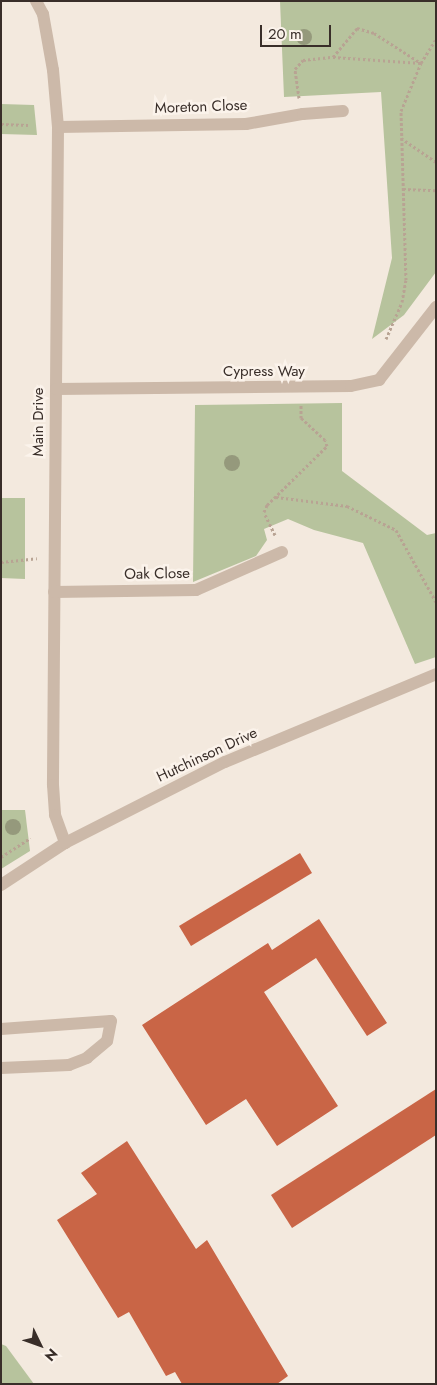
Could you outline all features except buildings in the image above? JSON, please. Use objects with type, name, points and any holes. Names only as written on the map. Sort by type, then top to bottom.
[{"type":"street","name":"Main Drive","points":[[36,1],[43,14],[53,70],[58,127],[53,785],[55,815],[65,843]]},
{"type":"street","name":"Moreton Close","points":[[58,127],[246,124],[304,114],[343,111]]},
{"type":"street","name":"Cypress Way","points":[[56,389],[351,386],[379,380],[436,308]]},
{"type":"street","name":"Oak Close","points":[[54,592],[196,590],[282,552]]},
{"type":"street","name":"Hutchinson Drive","points":[[1,885],[65,843],[225,762],[436,674]]},
{"type":"street","points":[[1,1028],[111,1021],[107,1040],[87,1058],[70,1065],[1,1068]]},
{"type":"path","points":[[333,57],[357,28],[374,33],[421,63]]},
{"type":"path","points":[[384,344],[402,302],[406,280],[400,138],[401,111],[421,63],[436,39]]},
{"type":"path","points":[[304,114],[295,70],[304,60],[333,57],[421,63]]},
{"type":"path","points":[[1,124],[28,125]]},
{"type":"path","points":[[400,138],[436,162]]},
{"type":"path","points":[[403,188],[436,190]]},
{"type":"path","points":[[282,552],[264,512],[276,497],[327,446],[325,440],[301,418],[301,388]]},
{"type":"path","points":[[276,497],[347,506],[396,530],[436,602]]},
{"type":"path","points":[[1,562],[55,557]]},
{"type":"path","points":[[1,857],[30,838]]},
{"type":"green space","points":[[280,1],[436,1],[436,272],[404,315],[372,339],[392,258],[381,92],[284,97]]},
{"type":"green space","points":[[1,104],[34,105],[37,135],[1,134]]},
{"type":"green space","points":[[342,403],[342,471],[427,535],[436,533],[436,657],[415,664],[363,543],[314,530],[288,519],[264,529],[267,540],[256,556],[193,582],[195,405]]},
{"type":"green space","points":[[1,498],[25,498],[25,579],[1,578]]},
{"type":"green space","points":[[1,810],[25,810],[30,851],[1,869]]},
{"type":"green space","points":[[1,1344],[6,1346],[34,1384],[1,1384]]}]
